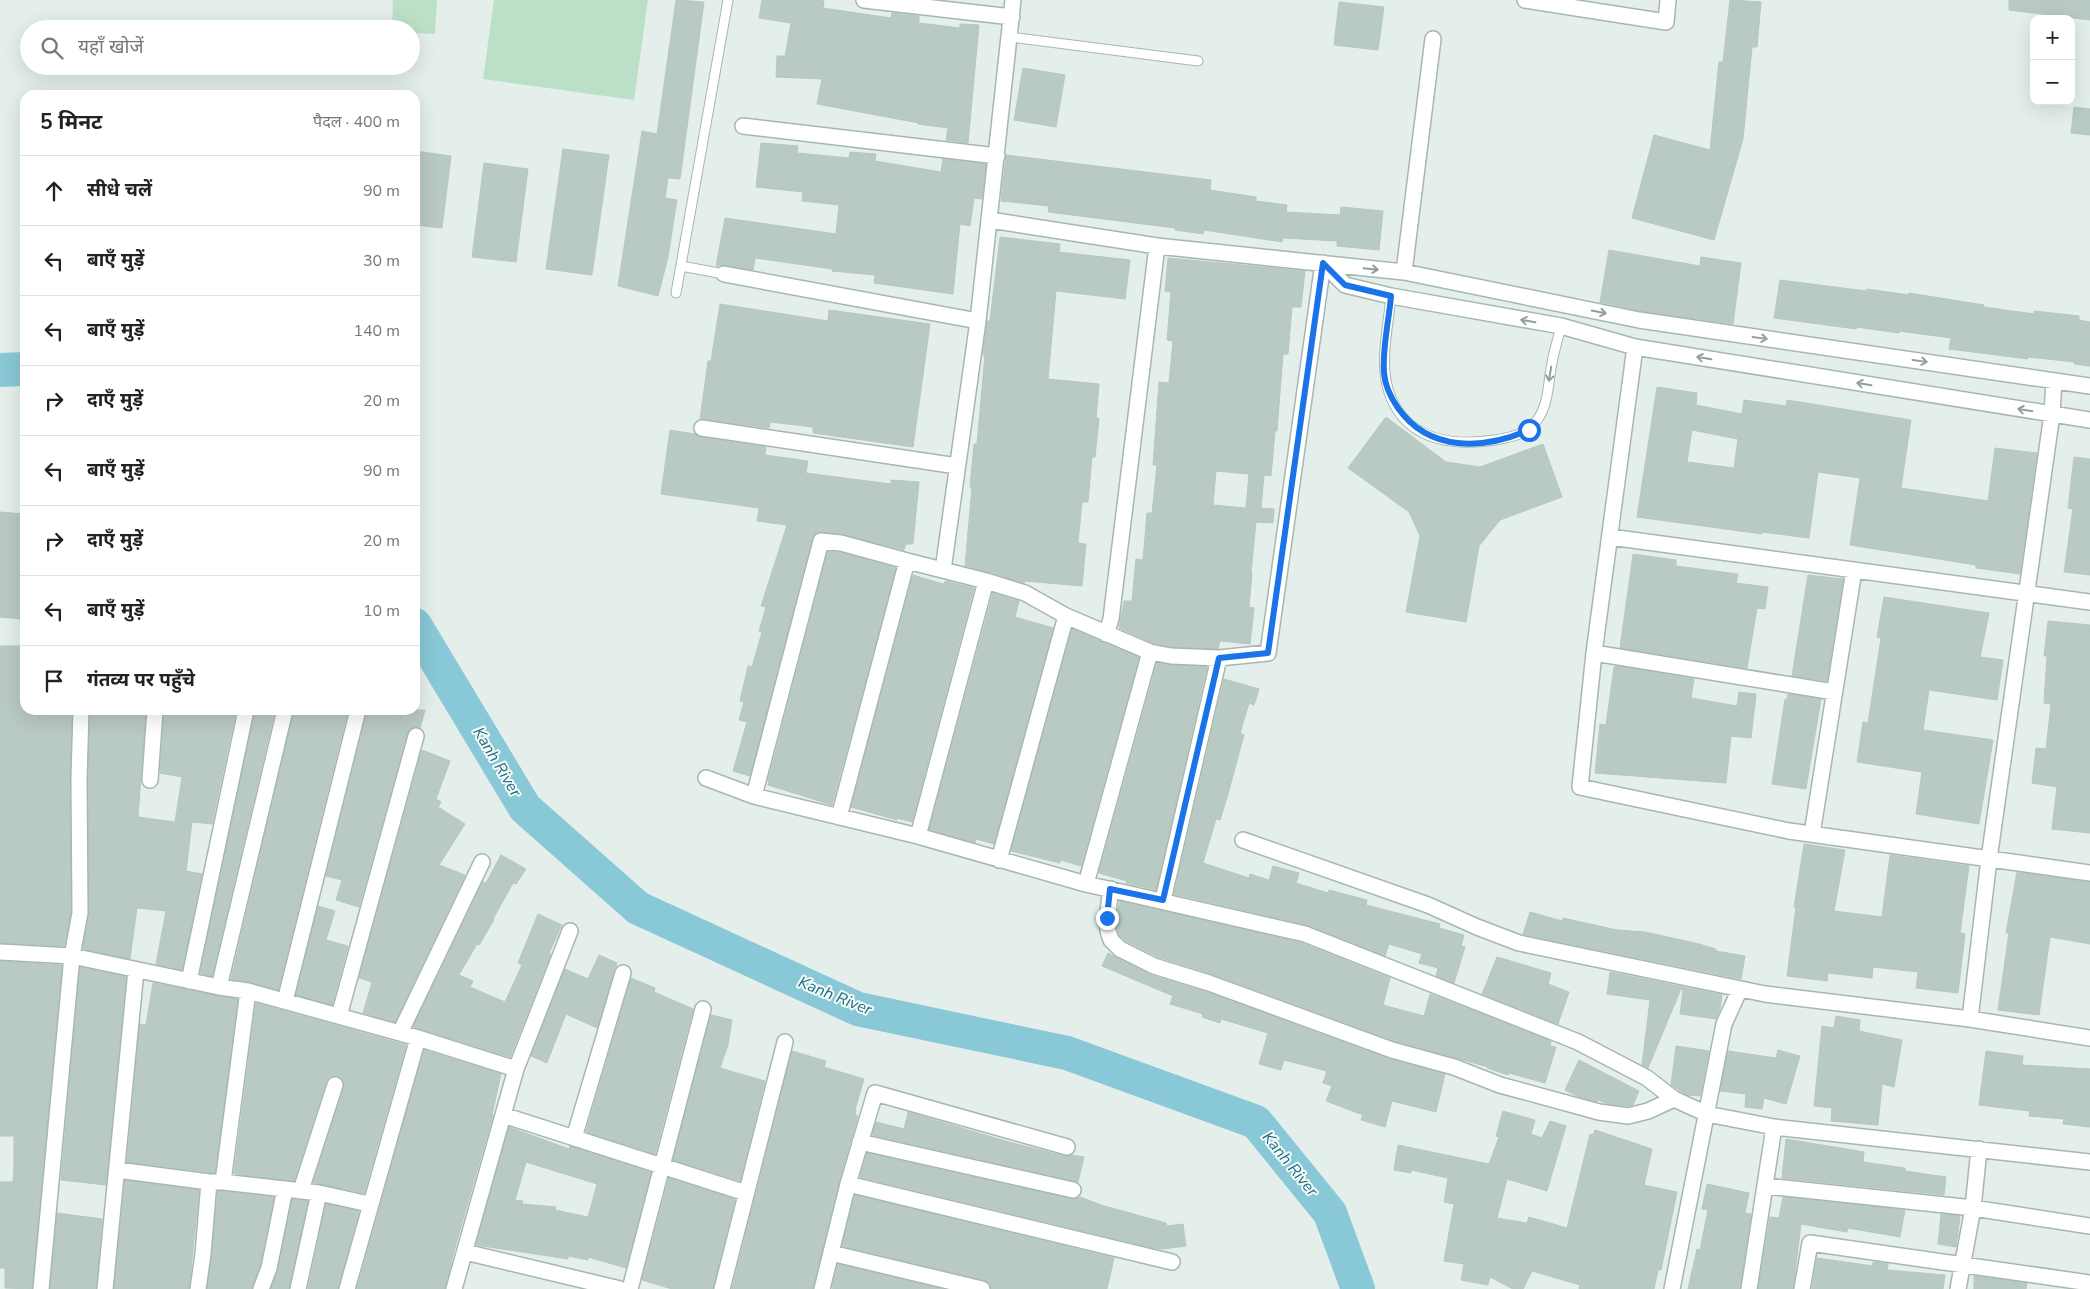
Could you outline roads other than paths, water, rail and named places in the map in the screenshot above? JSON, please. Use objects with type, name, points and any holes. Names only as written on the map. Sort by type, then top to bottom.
[{"type":"street","points":[[864,0],[1012,17]]},
{"type":"street","points":[[943,570],[978,321],[1013,0]]},
{"type":"street","points":[[1525,0],[1666,22],[1668,0]]},
{"type":"street","points":[[1404,272],[1433,39]]},
{"type":"street","points":[[743,126],[997,156]]},
{"type":"street","points":[[990,220],[1157,246],[1404,272],[1638,320],[2090,386]]},
{"type":"street","points":[[1106,634],[1112,619],[1157,246]]},
{"type":"street","points":[[1323,263],[1345,285],[1391,296],[1561,326],[1635,347],[2090,420]]},
{"type":"street","points":[[754,796],[820,541],[841,543],[1025,593],[1066,616],[1150,652],[1172,656],[1219,658],[1268,653],[1323,263]]},
{"type":"street","points":[[724,274],[978,321]]},
{"type":"street","points":[[1635,347],[1594,653],[1580,787],[1789,831],[2090,873]]},
{"type":"street","points":[[1970,1019],[1989,859],[2052,414],[2054,381]]},
{"type":"street","points":[[702,428],[957,466]]},
{"type":"street","points":[[1610,537],[2090,602]]},
{"type":"street","points":[[839,817],[907,561]]},
{"type":"street","points":[[1812,834],[1854,570]]},
{"type":"street","points":[[918,836],[986,581]]},
{"type":"street","points":[[999,860],[1066,616]]},
{"type":"street","points":[[1086,884],[1150,652]]},
{"type":"street","points":[[1594,653],[1834,692]]},
{"type":"street","points":[[1163,900],[1219,658]]},
{"type":"street","points":[[41,1289],[72,956],[80,914],[79,779],[82,715]]},
{"type":"street","points":[[150,780],[155,715]]},
{"type":"street","points":[[189,981],[245,715]]},
{"type":"street","points":[[219,987],[283,715]]},
{"type":"street","points":[[285,1001],[357,715]]},
{"type":"street","points":[[339,1016],[416,736]]},
{"type":"street","points":[[706,778],[754,796],[918,836],[1086,884],[1163,900],[1305,934],[1578,1042],[1647,1078],[1674,1099],[1707,1114],[1774,1127],[2090,1162]]},
{"type":"street","points":[[1243,840],[1428,905],[1519,943],[1786,998],[1970,1019],[2090,1038]]},
{"type":"street","points":[[400,1033],[482,862]]},
{"type":"street","points":[[1110,889],[1107,918],[1111,940],[1120,949],[1154,966],[1209,983],[1392,1050],[1454,1067],[1500,1085],[1599,1112],[1628,1116],[1648,1111],[1674,1099]]},
{"type":"street","points":[[454,1289],[516,1069],[570,931]]},
{"type":"street","points":[[0,952],[72,956],[219,987],[248,991],[418,1038],[516,1069]]},
{"type":"street","points":[[105,1289],[136,970]]},
{"type":"street","points":[[574,1138],[623,973]]},
{"type":"street","points":[[1672,1289],[1724,1024],[1740,989]]},
{"type":"street","points":[[198,1289],[248,991]]},
{"type":"street","points":[[630,1289],[703,1009]]},
{"type":"street","points":[[347,1289],[369,1204],[418,1038]]},
{"type":"street","points":[[722,1289],[785,1042]]},
{"type":"street","points":[[261,1289],[293,1190],[335,1085]]},
{"type":"street","points":[[822,1289],[848,1184],[875,1093],[1067,1148]]},
{"type":"street","points":[[504,1115],[746,1192]]},
{"type":"street","points":[[1749,1289],[1774,1127]]},
{"type":"street","points":[[860,1142],[1073,1190]]},
{"type":"street","points":[[1958,1289],[1973,1208],[1980,1149]]},
{"type":"street","points":[[117,1170],[319,1192],[369,1204]]},
{"type":"street","points":[[848,1184],[1172,1262]]},
{"type":"street","points":[[1766,1186],[1973,1208],[2090,1226]]},
{"type":"street","points":[[298,1289],[319,1192]]},
{"type":"street","points":[[1802,1289],[1810,1243],[2090,1283]]},
{"type":"street","points":[[465,1252],[620,1289]]},
{"type":"street","points":[[831,1253],[954,1286],[982,1289]]},
{"type":"lane","points":[[676,293],[728,0]]},
{"type":"lane","points":[[1010,37],[1198,61]]},
{"type":"lane","points":[[681,266],[724,274]]},
{"type":"lane","points":[[1391,296],[1384,355],[1384,374],[1392,399],[1407,422],[1424,434],[1448,442],[1475,443],[1513,437],[1529,430],[1539,418],[1545,403],[1561,326]]},
{"type":"waterway","name":"Kanh River","points":[[0,370],[20,369]]},
{"type":"waterway","name":"Kanh River","points":[[420,633],[525,808],[638,908],[858,1009],[1067,1053],[1256,1122],[1330,1213],[1358,1289]]}]
